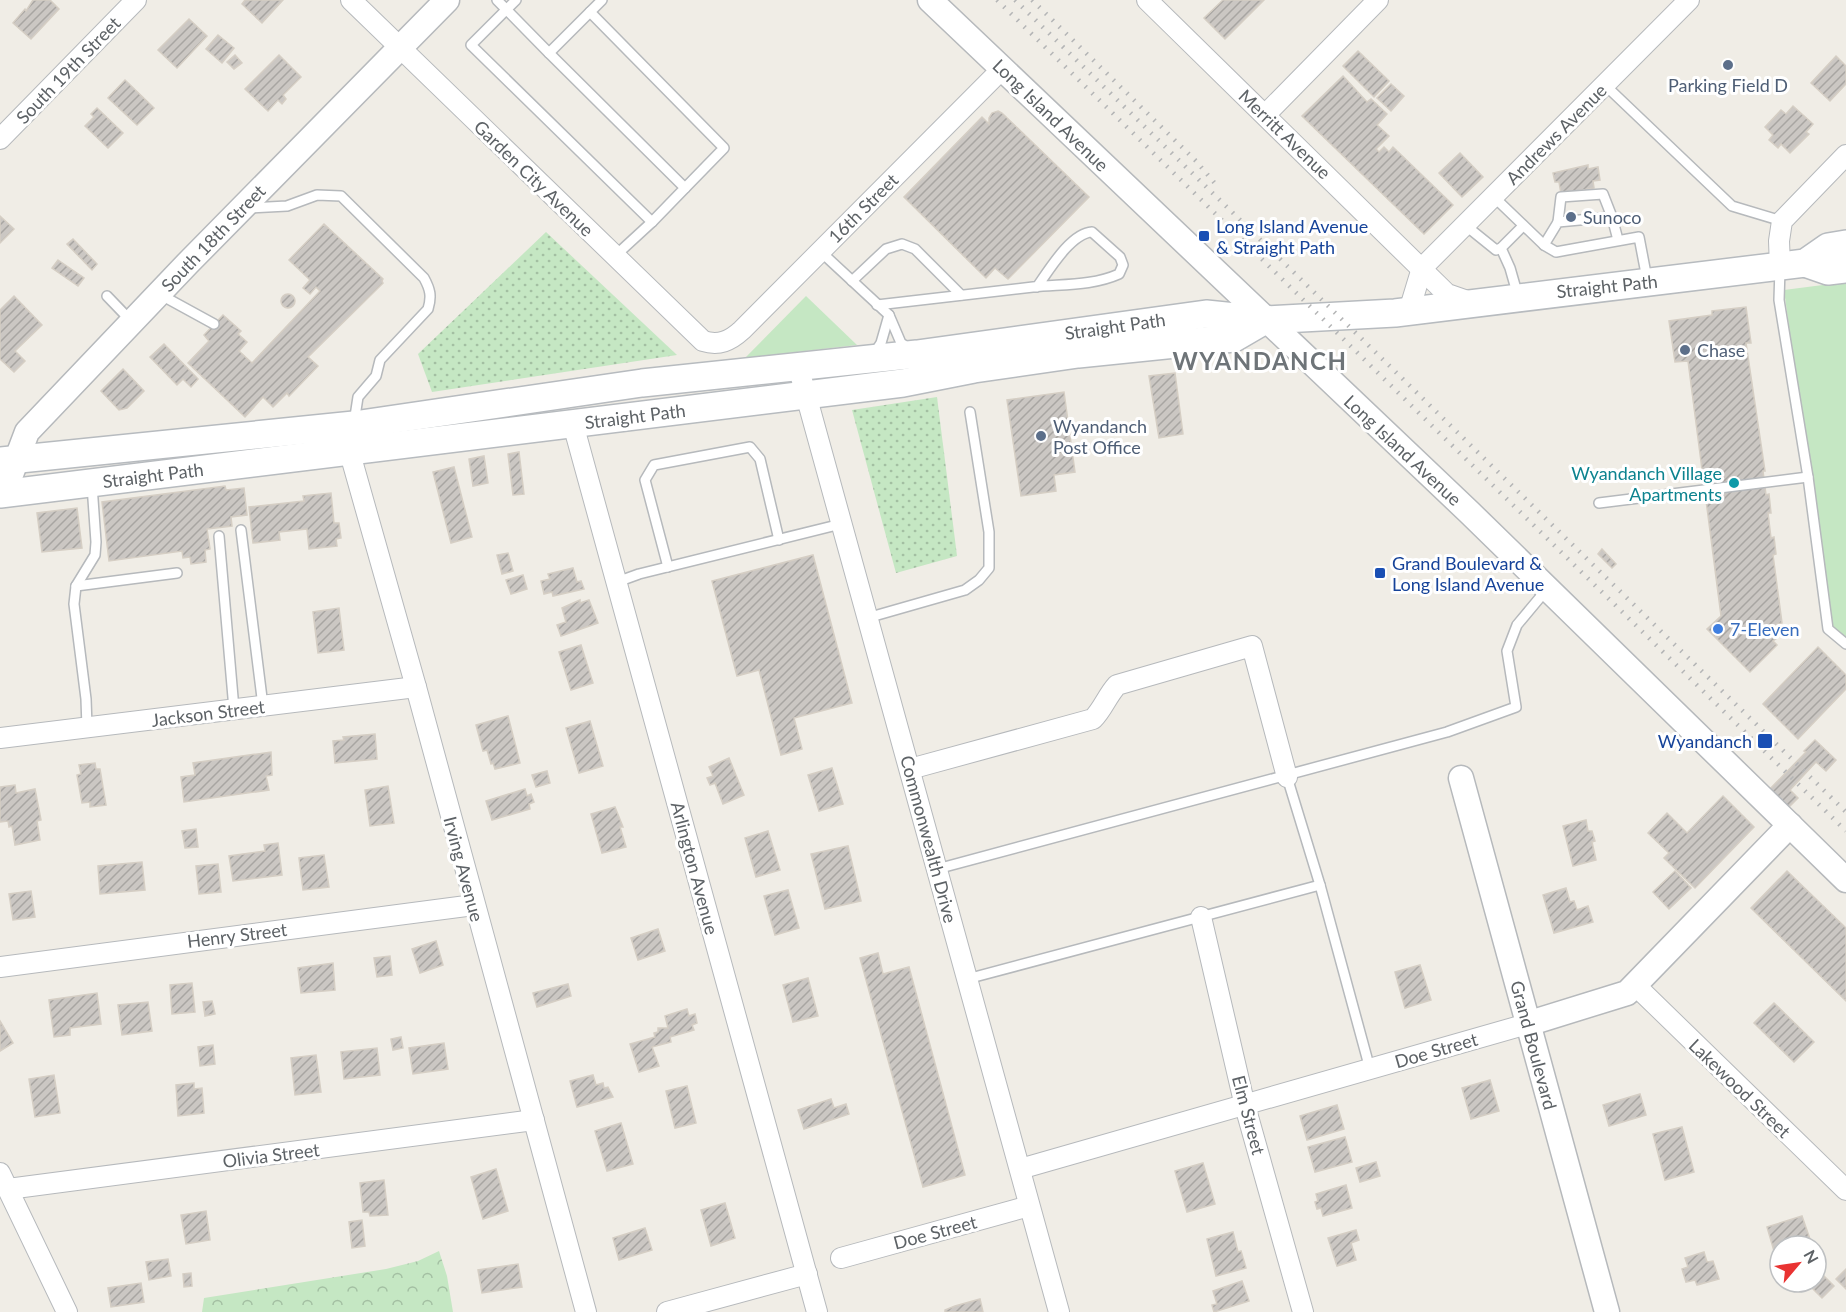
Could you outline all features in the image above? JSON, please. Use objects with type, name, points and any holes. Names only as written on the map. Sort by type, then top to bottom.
[{"type":"main road","name":"Straight Path","points":[[1793,264],[1828,246],[1846,244]]},
{"type":"main road","name":"Straight Path","points":[[2,493],[91,482],[351,438],[642,383],[917,354],[1206,314],[1265,320],[1409,311],[1793,264],[1828,271],[1846,269]]},
{"type":"main road","name":"Straight Path","points":[[8,460],[573,424],[903,383],[974,369],[1078,354],[1234,338],[1265,320]]},
{"type":"street","name":"South 19th Street","points":[[0,140],[136,0]]},
{"type":"street","name":"Garden City Avenue","points":[[351,0],[703,341],[722,343]]},
{"type":"street","name":"South 18th Street","points":[[2,493],[8,460],[27,432],[242,208],[447,0]]},
{"type":"street","name":"Long Island Avenue","points":[[930,0],[1548,589],[1846,880]]},
{"type":"street","name":"Merritt Avenue","points":[[1148,0],[1447,294],[1472,303]]},
{"type":"street","points":[[1265,115],[1378,0]]},
{"type":"street","name":"Andrews Avenue","points":[[1422,268],[1689,0]]},
{"type":"street","name":"16th Street","points":[[722,343],[742,330],[1002,69]]},
{"type":"street","points":[[1793,264],[1779,241],[1782,221],[1846,155]]},
{"type":"street","points":[[1409,311],[1422,268]]},
{"type":"street","name":"Commonwealth Drive","points":[[798,366],[1059,1312]]},
{"type":"street","name":"Arlington Avenue","points":[[573,424],[817,1312]]},
{"type":"street","name":"Irving Avenue","points":[[351,438],[474,905],[586,1312]]},
{"type":"street","points":[[910,770],[1092,719],[1101,711],[1116,686],[1252,646],[1287,777]]},
{"type":"street","name":"Jackson Street","points":[[0,738],[416,687]]},
{"type":"street","name":"Grand Boulevard","points":[[1461,778],[1607,1312]]},
{"type":"street","name":"Doe Street","points":[[1020,1170],[1370,1070],[1627,993],[1790,825]]},
{"type":"street","name":"Henry Street","points":[[0,967],[474,905]]},
{"type":"street","name":"Elm Street","points":[[1201,917],[1245,1106],[1303,1312]]},
{"type":"street","name":"Lakewood Street","points":[[1635,985],[1846,1190]]},
{"type":"street","name":"Olivia Street","points":[[4,1181],[534,1120]]},
{"type":"street","points":[[4,1181],[67,1312]]},
{"type":"street","name":"Doe Street","points":[[841,1258],[1029,1206]]},
{"type":"street","points":[[667,1312],[807,1274]]},
{"type":"lane","points":[[497,0],[685,188]]},
{"type":"lane","points":[[516,0],[471,45],[652,222]]},
{"type":"lane","points":[[549,53],[602,0]]},
{"type":"lane","points":[[590,12],[724,148],[652,222],[614,256]]},
{"type":"lane","points":[[1605,85],[1732,206],[1782,221]]},
{"type":"lane","points":[[1544,245],[1558,222],[1561,197],[1603,194],[1618,240]]},
{"type":"lane","points":[[242,208],[287,206],[317,195],[341,196],[423,278],[430,290],[431,300],[428,309],[380,360],[376,376],[358,397],[351,438]]},
{"type":"lane","points":[[1494,197],[1544,245],[1556,252],[1639,237],[1647,282]]},
{"type":"lane","points":[[1558,222],[1612,217]]},
{"type":"lane","points":[[1466,225],[1496,250],[1501,248],[1523,226]]},
{"type":"lane","points":[[877,304],[1087,284],[1106,280],[1119,274],[1123,265],[1120,257],[1092,232],[1085,232],[1066,247],[1037,287]]},
{"type":"lane","points":[[852,281],[886,249],[902,244],[915,249],[961,295]]},
{"type":"lane","points":[[1501,248],[1510,268],[1518,296]]},
{"type":"lane","points":[[820,251],[889,315],[901,343],[917,354]]},
{"type":"lane","points":[[1793,264],[1779,300],[1808,477],[1828,629],[1846,644]]},
{"type":"lane","points":[[159,294],[214,324]]},
{"type":"lane","points":[[108,296],[132,322]]},
{"type":"lane","points":[[870,359],[881,343],[889,315]]},
{"type":"lane","points":[[867,618],[964,590],[979,580],[989,568],[989,532],[970,412]]},
{"type":"lane","points":[[668,567],[645,480],[654,465],[750,447],[760,459],[779,540]]},
{"type":"lane","points":[[1599,503],[1808,477]]},
{"type":"lane","points":[[87,727],[86,699],[74,604],[76,586],[95,555],[91,482]]},
{"type":"lane","points":[[617,582],[639,574],[841,524]]},
{"type":"lane","points":[[241,530],[263,706]]},
{"type":"lane","points":[[219,536],[234,709]]},
{"type":"lane","points":[[76,586],[177,573]]},
{"type":"lane","points":[[937,869],[1287,777],[1447,732],[1516,707],[1507,651],[1517,625],[1548,589]]},
{"type":"lane","points":[[1287,777],[1320,885],[1370,1070]]},
{"type":"lane","points":[[967,979],[1320,885]]},
{"type":"green space","points":[[546,232],[677,355],[432,392],[418,354]]},
{"type":"green space","points":[[1846,282],[1846,642],[1830,628],[1784,290]]},
{"type":"green space","points":[[806,296],[857,345],[745,358]]},
{"type":"green space","points":[[937,397],[957,556],[896,573],[852,410]]},
{"type":"green space","points":[[439,1251],[447,1276],[453,1312],[202,1312],[204,1298],[386,1269],[418,1261]]},
{"type":"building","points":[[33,0],[50,0],[59,9],[31,39],[13,23],[25,9],[26,11]]},
{"type":"building","points":[[245,0],[283,0],[262,23],[242,4]]},
{"type":"building","points":[[1223,0],[1264,0],[1225,39],[1204,18]]},
{"type":"building","points":[[189,19],[207,36],[177,68],[158,50]]},
{"type":"building","points":[[218,35],[234,48],[222,63],[206,49]]},
{"type":"building","points":[[1358,51],[1389,81],[1374,97],[1343,66]]},
{"type":"building","points":[[235,55],[242,63],[234,69],[227,62]]},
{"type":"building","points":[[279,55],[301,77],[283,95],[286,99],[282,104],[278,100],[268,111],[245,89]]},
{"type":"building","points":[[1836,56],[1846,66],[1846,84],[1830,101],[1811,83]]},
{"type":"building","points":[[1343,76],[1367,102],[1371,99],[1387,114],[1377,125],[1389,136],[1376,149],[1379,152],[1384,147],[1389,152],[1393,147],[1453,205],[1424,234],[1302,116]]},
{"type":"building","points":[[125,80],[154,108],[137,125],[108,98]]},
{"type":"building","points":[[1391,84],[1404,96],[1391,111],[1377,98]]},
{"type":"building","points":[[1793,106],[1813,124],[1806,132],[1809,134],[1790,153],[1781,144],[1778,148],[1769,140],[1773,135],[1765,127],[1781,110],[1786,114]]},
{"type":"building","points":[[97,108],[123,133],[108,148],[85,126],[94,117],[91,114]]},
{"type":"building","points":[[998,111],[1089,197],[1008,279],[995,268],[986,278],[904,197],[982,117],[989,124],[992,113]]},
{"type":"building","points":[[1460,153],[1483,177],[1462,197],[1439,173]]},
{"type":"building","points":[[1588,165],[1588,169],[1598,167],[1600,180],[1593,181],[1594,188],[1561,194],[1559,182],[1555,182],[1553,173]]},
{"type":"building","points":[[0,216],[14,229],[0,243]]},
{"type":"building","points":[[324,224],[383,279],[383,283],[308,357],[318,366],[289,396],[287,393],[273,407],[263,397],[245,417],[188,363],[209,341],[204,335],[223,315],[241,331],[238,334],[247,342],[239,351],[252,363],[320,291],[316,287],[310,294],[303,288],[310,280],[289,260]]},
{"type":"building","points":[[73,239],[97,264],[92,270],[67,244]]},
{"type":"building","points":[[58,260],[84,278],[78,286],[52,268]]},
{"type":"building","points":[[285,294],[291,294],[295,301],[291,308],[285,308],[281,304],[281,298]]},
{"type":"building","points":[[14,296],[42,325],[15,351],[25,361],[14,372],[0,359],[0,310]]},
{"type":"building","name":"Wyandanch Village Apartments","points":[[1746,307],[1751,343],[1746,343],[1765,471],[1763,471],[1766,495],[1769,494],[1771,513],[1768,513],[1771,538],[1774,537],[1776,554],[1773,555],[1782,623],[1777,624],[1780,629],[1777,638],[1773,641],[1777,645],[1750,672],[1707,629],[1721,616],[1688,361],[1675,362],[1669,321],[1712,315],[1712,311]]},
{"type":"building","points":[[164,344],[198,379],[191,387],[183,379],[177,385],[150,357]]},
{"type":"building","points":[[123,369],[144,391],[127,408],[119,410],[101,391]]},
{"type":"building","points":[[1175,373],[1183,434],[1159,438],[1149,376]]},
{"type":"building","name":"Wyandanch Post Office","points":[[1064,392],[1075,472],[1054,475],[1056,491],[1021,496],[1007,400]]},
{"type":"building","points":[[519,452],[524,494],[513,495],[508,454]]},
{"type":"building","points":[[484,456],[488,483],[473,486],[469,459]]},
{"type":"building","points":[[454,467],[472,537],[451,543],[433,472]]},
{"type":"building","points":[[225,486],[226,490],[244,488],[247,515],[231,517],[232,526],[207,529],[210,549],[205,550],[206,562],[191,564],[190,557],[183,558],[182,551],[109,561],[102,502]]},
{"type":"building","points":[[331,493],[334,523],[339,523],[341,538],[336,539],[337,546],[309,549],[307,529],[279,532],[280,540],[253,543],[249,507],[304,501],[303,496]]},
{"type":"building","points":[[77,508],[82,548],[42,552],[37,513]]},
{"type":"building","points":[[1602,549],[1616,564],[1612,568],[1598,554]]},
{"type":"building","points":[[508,553],[513,571],[502,574],[497,555]]},
{"type":"building","points":[[813,555],[852,703],[794,718],[802,749],[781,755],[759,670],[737,676],[712,581]]},
{"type":"building","points":[[573,568],[577,582],[581,581],[584,589],[553,596],[552,592],[544,594],[541,581],[550,579],[548,574]]},
{"type":"building","points":[[523,575],[527,589],[511,594],[506,580]]},
{"type":"building","points":[[580,600],[580,603],[589,600],[598,623],[561,636],[557,625],[566,622],[562,608]]},
{"type":"building","points":[[339,608],[344,650],[318,653],[313,612]]},
{"type":"building","points":[[581,645],[593,683],[571,690],[559,652]]},
{"type":"building","name":"Wyandanch","points":[[1818,647],[1846,675],[1846,689],[1798,739],[1763,704]]},
{"type":"building","points":[[508,716],[520,763],[495,769],[487,750],[483,751],[476,725]]},
{"type":"building","points":[[590,721],[603,766],[579,773],[566,728]]},
{"type":"building","points":[[375,734],[377,759],[335,763],[333,741],[344,740],[343,737]]},
{"type":"building","points":[[1815,740],[1836,760],[1826,771],[1816,762],[1790,790],[1798,798],[1787,809],[1768,791]]},
{"type":"building","points":[[271,752],[272,775],[266,776],[269,790],[184,802],[181,777],[195,775],[193,763]]},
{"type":"building","points":[[729,758],[744,795],[723,804],[715,783],[710,785],[707,778],[713,776],[709,767]]},
{"type":"building","points":[[95,763],[96,769],[100,769],[106,805],[90,807],[90,802],[82,803],[77,775],[81,774],[79,765]]},
{"type":"building","points":[[832,768],[843,804],[819,811],[808,775]]},
{"type":"building","points":[[547,771],[550,783],[536,787],[532,775]]},
{"type":"building","points":[[15,785],[16,793],[35,789],[41,820],[37,821],[40,840],[15,845],[12,826],[9,827],[8,821],[0,822],[0,787]]},
{"type":"building","points":[[388,786],[394,823],[370,826],[365,790]]},
{"type":"building","points":[[525,789],[527,796],[531,794],[534,802],[529,804],[530,809],[492,820],[486,801]]},
{"type":"building","points":[[1723,796],[1754,827],[1695,888],[1664,858],[1669,853],[1648,833],[1667,813],[1687,833]]},
{"type":"building","points":[[615,807],[623,827],[620,827],[626,847],[602,853],[591,814]]},
{"type":"building","points":[[1586,820],[1588,831],[1592,831],[1595,841],[1592,842],[1596,860],[1573,866],[1563,826]]},
{"type":"building","points":[[196,829],[198,847],[185,848],[182,831]]},
{"type":"building","points":[[768,831],[780,870],[756,877],[745,838]]},
{"type":"building","points":[[278,843],[282,875],[233,881],[229,856],[265,851],[264,845]]},
{"type":"building","points":[[848,846],[861,901],[825,909],[811,854]]},
{"type":"building","points":[[324,855],[329,887],[303,890],[299,858]]},
{"type":"building","points":[[142,862],[145,890],[100,894],[98,866]]},
{"type":"building","points":[[218,864],[221,892],[199,894],[196,866]]},
{"type":"building","points":[[1675,871],[1691,888],[1669,909],[1653,892]]},
{"type":"building","points":[[1787,871],[1846,928],[1846,1001],[1751,908]]},
{"type":"building","points":[[1566,888],[1570,902],[1574,901],[1577,910],[1588,906],[1593,922],[1554,933],[1543,895]]},
{"type":"building","points":[[788,890],[799,928],[775,935],[764,896]]},
{"type":"building","points":[[31,891],[35,917],[13,920],[9,894]]},
{"type":"building","points":[[658,929],[665,951],[638,960],[631,938]]},
{"type":"building","points":[[436,941],[443,965],[420,973],[412,949]]},
{"type":"building","points":[[878,953],[883,974],[909,967],[965,1175],[923,1187],[860,958]]},
{"type":"building","points":[[390,956],[392,975],[377,977],[374,958]]},
{"type":"building","points":[[333,963],[335,990],[301,993],[298,968]]},
{"type":"building","points":[[1420,965],[1431,1000],[1405,1008],[1395,972]]},
{"type":"building","points":[[808,978],[818,1016],[793,1022],[783,985]]},
{"type":"building","points":[[192,983],[195,1012],[172,1014],[170,985]]},
{"type":"building","points":[[568,984],[571,996],[537,1007],[533,993]]},
{"type":"building","points":[[97,993],[101,1024],[70,1028],[70,1035],[54,1037],[49,1000]]},
{"type":"building","points":[[212,1001],[215,1014],[205,1016],[203,1002]]},
{"type":"building","points":[[148,1002],[152,1031],[122,1035],[118,1005]]},
{"type":"building","points":[[1774,1003],[1814,1042],[1794,1062],[1754,1023]]},
{"type":"building","points":[[687,1009],[689,1016],[695,1014],[697,1023],[692,1025],[694,1030],[670,1037],[671,1042],[652,1047],[659,1066],[639,1072],[630,1044],[655,1037],[654,1033],[658,1032],[658,1028],[668,1028],[665,1016]]},
{"type":"building","points":[[0,1021],[13,1043],[0,1051]]},
{"type":"building","points":[[401,1037],[403,1048],[393,1050],[391,1039]]},
{"type":"building","points":[[444,1043],[448,1069],[413,1074],[409,1048]]},
{"type":"building","points":[[213,1045],[215,1064],[200,1066],[198,1047]]},
{"type":"building","points":[[377,1048],[380,1075],[344,1079],[341,1052]]},
{"type":"building","points":[[316,1055],[321,1092],[295,1095],[291,1058]]},
{"type":"building","points":[[54,1075],[60,1113],[35,1117],[29,1079]]},
{"type":"building","points":[[593,1075],[596,1085],[603,1083],[604,1088],[608,1087],[613,1097],[577,1107],[570,1081]]},
{"type":"building","points":[[1490,1080],[1499,1111],[1471,1119],[1462,1088]]},
{"type":"building","points":[[194,1083],[194,1089],[202,1088],[204,1113],[178,1116],[176,1085]]},
{"type":"building","points":[[687,1086],[696,1123],[675,1128],[666,1091]]},
{"type":"building","points":[[1640,1094],[1646,1115],[1609,1126],[1603,1105]]},
{"type":"building","points":[[831,1099],[834,1108],[846,1104],[849,1114],[804,1129],[798,1110]]},
{"type":"building","points":[[1337,1105],[1344,1129],[1307,1140],[1300,1116]]},
{"type":"building","points":[[621,1123],[633,1164],[607,1171],[595,1131]]},
{"type":"building","points":[[1682,1127],[1694,1172],[1665,1180],[1653,1134]]},
{"type":"building","points":[[1345,1137],[1352,1162],[1315,1172],[1308,1147]]},
{"type":"building","points":[[1376,1162],[1380,1176],[1360,1182],[1356,1168]]},
{"type":"building","points":[[1203,1163],[1215,1204],[1187,1212],[1175,1171]]},
{"type":"building","points":[[496,1169],[508,1211],[483,1219],[471,1177]]},
{"type":"building","points":[[384,1180],[388,1215],[370,1216],[369,1212],[363,1212],[360,1183]]},
{"type":"building","points":[[1346,1185],[1352,1208],[1323,1216],[1321,1208],[1317,1209],[1316,1194]]},
{"type":"building","points":[[725,1203],[735,1238],[711,1246],[701,1210]]},
{"type":"building","points":[[206,1211],[210,1240],[186,1244],[181,1215]]},
{"type":"building","points":[[1802,1216],[1808,1234],[1769,1234],[1767,1227]]},
{"type":"building","points":[[362,1220],[365,1246],[352,1248],[349,1222]]},
{"type":"building","points":[[645,1228],[652,1250],[619,1260],[613,1238]]},
{"type":"building","points":[[1356,1230],[1359,1240],[1351,1243],[1356,1260],[1337,1266],[1328,1238]]},
{"type":"building","points":[[1233,1232],[1238,1252],[1241,1251],[1246,1268],[1216,1276],[1207,1239]]},
{"type":"building","points":[[1704,1252],[1707,1262],[1713,1261],[1719,1279],[1697,1285],[1695,1280],[1686,1282],[1682,1269],[1688,1267],[1685,1258]]},
{"type":"building","points":[[168,1259],[171,1276],[149,1280],[146,1262]]},
{"type":"building","points":[[518,1264],[522,1287],[482,1293],[478,1270]]},
{"type":"building","points":[[1846,1269],[1846,1289],[1836,1279]]},
{"type":"building","points":[[191,1273],[192,1286],[184,1287],[183,1274]]},
{"type":"building","points":[[1828,1280],[1834,1286],[1828,1292]]},
{"type":"building","points":[[1242,1281],[1249,1301],[1214,1312],[1212,1305],[1217,1304],[1213,1291]]},
{"type":"building","points":[[141,1283],[144,1302],[111,1307],[108,1288]]},
{"type":"building","points":[[980,1299],[983,1312],[945,1312],[955,1306]]},
{"type":"railway","points":[[997,0],[1846,831]]},
{"type":"railway","points":[[1015,0],[1846,812]]},
{"type":"railway","points":[[1032,0],[1196,161],[1218,187]]},
{"type":"place","name":"Parking Field D","points":[[1728,65]]},
{"type":"place","name":"Sunoco","points":[[1571,217]]},
{"type":"place","name":"Long Island Avenue & Straight Path","points":[[1204,236]]},
{"type":"place","name":"Chase","points":[[1685,350]]},
{"type":"place","name":"Wyandanch Post Office","points":[[1041,436]]},
{"type":"place","name":"Wyandanch Village Apartments","points":[[1734,483]]},
{"type":"place","name":"Grand Boulevard & Long Island Avenue","points":[[1380,573]]},
{"type":"place","name":"7-Eleven","points":[[1718,629]]},
{"type":"place","name":"Wyandanch","points":[[1765,741]]},
{"type":"district","name":"WYANDANCH","points":[[1260,360]]}]
